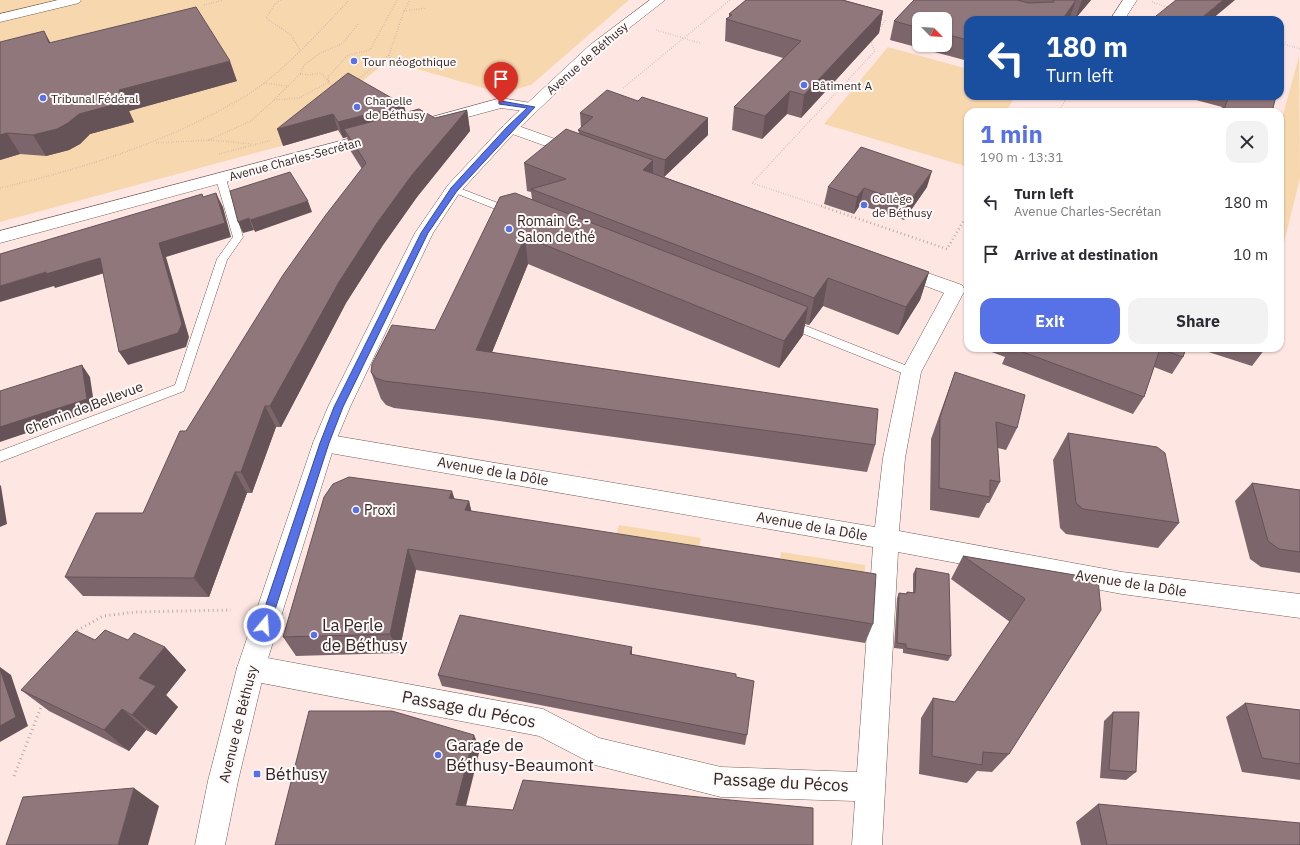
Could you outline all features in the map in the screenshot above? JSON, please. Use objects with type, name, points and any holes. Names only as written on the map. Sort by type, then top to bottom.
[{"type":"street","points":[[0,18],[74,0]]},
{"type":"street","name":"Avenue de Béthusy","points":[[210,845],[223,781],[251,668],[324,443],[339,407],[424,233],[454,189],[510,128],[595,48],[658,0]]},
{"type":"street","points":[[1120,16],[1130,0]]},
{"type":"street","points":[[422,124],[501,103],[532,107]]},
{"type":"street","points":[[510,128],[592,158]]},
{"type":"street","name":"Avenue Charles-Secrétan","points":[[0,237],[393,132]]},
{"type":"street","points":[[867,845],[886,539],[894,458],[911,372],[955,290],[881,263]]},
{"type":"street","name":"Avenue de la Dôle","points":[[324,443],[886,539],[1122,583],[1300,606]]},
{"type":"street","name":"Passage du Pécos","points":[[251,668],[543,723],[595,750],[721,782],[870,787]]},
{"type":"lane","name":"Avenue Charles-Secrétan","points":[[180,388],[222,259],[238,237],[221,179]]},
{"type":"lane","points":[[454,189],[521,216]]},
{"type":"lane","points":[[777,318],[911,372]]},
{"type":"lane","name":"Chemin de Bellevue","points":[[0,457],[180,388]]},
{"type":"path","points":[[204,5],[223,0]]},
{"type":"path","points":[[281,0],[275,4],[266,18],[291,35],[300,50]]},
{"type":"path","points":[[0,188],[66,172],[153,143],[199,122],[264,83],[300,50],[349,0]]},
{"type":"path","points":[[332,92],[328,77],[347,56],[357,53],[365,53],[370,50],[397,0]]},
{"type":"path","points":[[351,84],[389,55],[404,11],[410,0]]},
{"type":"path","points":[[623,88],[730,0]]},
{"type":"path","points":[[1148,0],[1171,8]]},
{"type":"path","points":[[404,11],[426,8]]},
{"type":"path","points":[[886,18],[871,42],[875,51],[752,183],[947,249],[964,220]]},
{"type":"path","points":[[209,140],[251,121],[300,74],[304,65],[319,54],[343,42],[359,22]]},
{"type":"path","points":[[656,30],[700,43]]},
{"type":"path","points":[[1284,44],[1300,50]]},
{"type":"path","points":[[389,55],[391,62]]},
{"type":"path","points":[[300,74],[321,74],[329,82]]},
{"type":"path","points":[[274,100],[299,98],[329,82]]},
{"type":"path","points":[[264,83],[288,86]]},
{"type":"path","points":[[153,143],[209,140],[254,144]]},
{"type":"path","points":[[218,154],[274,140]]},
{"type":"path","points":[[74,637],[78,630],[103,616],[136,612],[231,610]]},
{"type":"path","points":[[14,776],[44,698]]},
{"type":"shaded area","points":[[0,0],[629,0],[531,85],[501,93],[410,67],[408,60],[385,63],[281,146],[0,222]]},
{"type":"shaded area","points":[[888,47],[964,68],[964,100],[1013,100],[1008,108],[964,108],[964,166],[824,124]]},
{"type":"shaded area","points":[[1299,56],[1300,178],[1284,243],[1284,111]]},
{"type":"shaded area","points":[[619,525],[701,538],[696,567],[612,553]]},
{"type":"shaded area","points":[[781,552],[865,565],[864,593],[778,579]]},
{"type":"building","points":[[746,0],[842,0],[883,11],[804,95],[790,91],[765,116],[734,107],[801,41],[726,19],[732,15],[729,14]]},
{"type":"building","points":[[914,0],[1017,0],[1029,3],[1054,2],[1053,0],[1076,0],[1065,16],[964,16],[964,39],[952,36],[952,12],[912,12],[912,26],[894,21]]},
{"type":"building","points":[[1176,0],[1223,0],[1204,16],[1156,16]]},
{"type":"building","points":[[196,7],[230,61],[119,90],[124,102],[79,114],[68,123],[57,129],[33,135],[7,133],[0,135],[0,42],[44,31],[49,43]]},
{"type":"building","points":[[348,73],[404,105],[338,122],[333,114],[277,129]]},
{"type":"building","points":[[607,90],[638,101],[642,97],[708,118],[665,160],[578,130],[593,117],[580,113]]},
{"type":"building","points":[[1228,100],[1275,100],[1273,108],[1224,108]]},
{"type":"building","points":[[419,109],[435,118],[467,110],[412,175],[377,223],[339,282],[270,406],[265,406],[241,472],[235,472],[194,578],[65,577],[96,513],[143,513],[180,431],[186,431],[283,275],[325,216],[366,163],[344,129]]},
{"type":"building","points":[[566,129],[653,160],[643,170],[929,272],[906,307],[828,278],[814,298],[531,189],[566,179],[524,163]]},
{"type":"building","points":[[861,147],[932,171],[908,204],[864,188],[857,197],[828,187]]},
{"type":"building","points":[[290,172],[308,201],[250,220],[249,218],[238,222],[230,191]]},
{"type":"building","points":[[216,193],[225,223],[159,243],[182,324],[178,333],[119,352],[100,258],[0,286],[0,254],[202,194],[203,197]]},
{"type":"building","points":[[515,193],[808,307],[784,341],[525,237],[476,350],[878,409],[875,445],[486,393],[384,381],[376,378],[371,372],[372,364],[392,325],[435,330],[500,197]]},
{"type":"building","points":[[1023,352],[1159,352],[1144,397]]},
{"type":"building","points":[[1169,352],[1185,352],[1183,357]]},
{"type":"building","points":[[82,365],[87,399],[0,427],[0,391]]},
{"type":"building","points":[[955,372],[1025,395],[1017,428],[996,422],[1000,482],[990,480],[990,497],[939,488],[940,417]]},
{"type":"building","points":[[1068,433],[1157,447],[1165,453],[1179,523],[1083,509],[1076,503]]},
{"type":"building","points":[[349,477],[452,491],[449,498],[469,501],[465,510],[876,574],[873,624],[408,549],[390,634],[283,637],[324,497],[333,484]]},
{"type":"building","points":[[1252,483],[1300,490],[1300,552],[1279,549],[1268,541]]},
{"type":"building","points":[[963,556],[1098,579],[1101,610],[1009,754],[983,752],[982,765],[932,756],[933,698],[955,702],[1025,599]]},
{"type":"building","points":[[916,568],[949,574],[951,656],[906,648],[906,644],[897,643],[899,593],[915,593]]},
{"type":"building","points":[[460,615],[632,647],[630,654],[736,674],[736,677],[754,681],[747,735],[438,675]]},
{"type":"building","points":[[105,630],[128,640],[134,633],[165,647],[139,678],[156,686],[132,715],[122,709],[104,730],[21,690],[76,631],[95,640]]},
{"type":"building","points":[[0,669],[16,717],[0,726]]},
{"type":"building","points":[[1245,703],[1300,710],[1300,764],[1262,758]]},
{"type":"building","points":[[309,711],[392,711],[474,735],[456,805],[513,810],[523,780],[813,808],[813,845],[275,845]]},
{"type":"building","points":[[1113,712],[1139,712],[1136,772],[1109,770]]},
{"type":"building","points":[[134,788],[118,845],[6,845],[23,797]]},
{"type":"building","points":[[1098,804],[1300,823],[1300,845],[1107,845]]},
{"type":"place","name":"Tour néogothique","points":[[354,61]]},
{"type":"place","name":"Bâtiment A","points":[[804,85]]},
{"type":"place","name":"Tribunal Fédéral","points":[[43,98]]},
{"type":"place","name":"Chapelle de Béthusy","points":[[357,107]]},
{"type":"place","name":"Collège de Béthusy","points":[[864,205]]},
{"type":"place","name":"Romain C. - Salon de thé","points":[[509,229]]},
{"type":"place","name":"Proxi","points":[[356,510]]},
{"type":"place","name":"La Perle de Béthusy","points":[[314,635]]},
{"type":"place","name":"Garage de Béthusy-Beaumont","points":[[438,755]]},
{"type":"place","name":"Béthusy","points":[[257,774]]},
{"type":"route","points":[[264,625],[324,443],[339,407],[424,233],[454,189],[510,128],[532,107],[501,103]]}]
